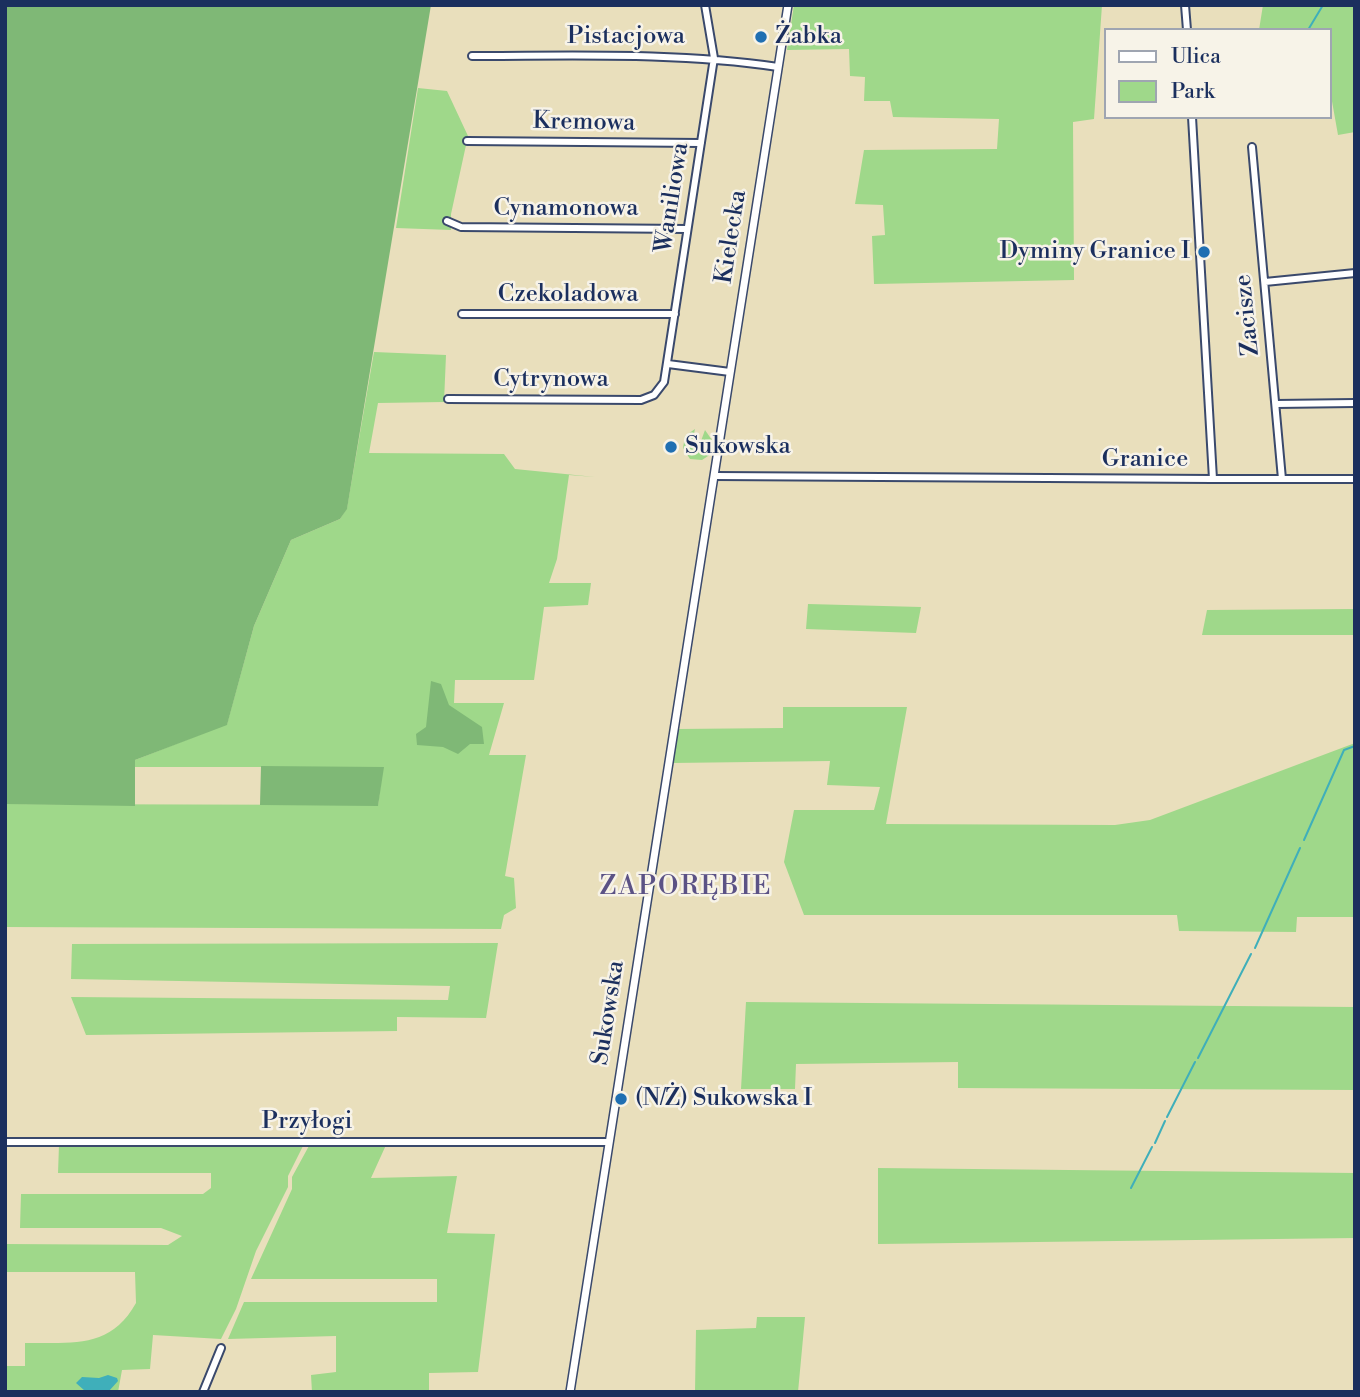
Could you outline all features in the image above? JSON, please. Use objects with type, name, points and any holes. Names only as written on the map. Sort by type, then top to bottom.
[{"type":"street","name":"Waniliowa","points":[[654,395],[664,382],[668,364],[714,58],[705,5]]},
{"type":"street","name":"Kielecka","points":[[715,476],[788,5]]},
{"type":"street","points":[[1185,5],[1187,28]]},
{"type":"street","name":"Pistacjowa","points":[[472,56],[714,58],[778,67]]},
{"type":"street","name":"Granice","points":[[715,476],[1213,479],[1192,119]]},
{"type":"street","name":"Kremowa","points":[[467,141],[701,143]]},
{"type":"street","name":"Zacisze","points":[[1252,147],[1282,479]]},
{"type":"street","name":"Cynamonowa","points":[[447,221],[461,227],[687,229]]},
{"type":"street","points":[[1265,282],[1355,273]]},
{"type":"street","name":"Czekoladowa","points":[[462,314],[675,314]]},
{"type":"street","points":[[668,364],[730,372]]},
{"type":"street","name":"Cytrynowa","points":[[448,399],[641,400],[654,395]]},
{"type":"street","points":[[1276,404],[1355,403]]},
{"type":"street","name":"Sukowska","points":[[570,1392],[715,476]]},
{"type":"street","points":[[1213,479],[1355,479]]},
{"type":"street","name":"Przyłogi","points":[[5,1142],[608,1142]]},
{"type":"street","points":[[203,1392],[222,1348]]},
{"type":"green space","points":[[5,5],[431,5],[347,509],[340,519],[291,540],[254,626],[227,725],[135,760],[135,806],[5,804]]},
{"type":"green space","points":[[794,5],[1102,5],[1094,119],[1073,122],[1074,280],[874,284],[872,236],[885,235],[883,205],[855,204],[864,150],[997,149],[999,119],[893,117],[890,101],[864,101],[865,77],[850,76],[849,49],[787,50]]},
{"type":"green space","points":[[1263,5],[1355,5],[1355,132],[1338,135],[1332,101],[1332,28],[1259,28]]},
{"type":"green space","points":[[418,88],[447,91],[468,136],[451,214],[451,230],[396,228]]},
{"type":"green space","points":[[374,352],[446,355],[444,402],[378,403],[369,453],[504,454],[515,469],[595,477],[569,475],[557,559],[549,583],[591,583],[588,605],[544,607],[534,680],[455,680],[454,703],[504,703],[489,755],[526,755],[505,876],[514,878],[516,908],[504,915],[501,929],[5,927],[5,804],[378,805],[383,767],[135,767],[135,760],[227,724],[254,626],[291,540],[340,519],[347,508]]},
{"type":"green space","points":[[695,429],[693,438],[701,441],[705,430],[714,443],[711,454],[702,460],[690,459],[683,448],[685,436]]},
{"type":"green space","points":[[808,604],[921,607],[916,633],[806,629]]},
{"type":"green space","points":[[1355,609],[1355,635],[1202,635],[1207,610]]},
{"type":"green space","points":[[431,681],[441,684],[449,705],[482,727],[484,744],[470,744],[458,754],[443,747],[417,745],[416,734],[426,727]]},
{"type":"green space","points":[[783,707],[907,707],[886,824],[1115,825],[1150,820],[1355,743],[1355,917],[1297,917],[1296,932],[1179,931],[1177,915],[804,915],[784,862],[794,810],[874,810],[880,787],[827,785],[830,761],[672,763],[678,729],[783,728]]},
{"type":"green space","points":[[261,766],[384,767],[378,806],[260,805]]},
{"type":"green space","points":[[498,943],[486,1018],[397,1017],[397,1031],[86,1035],[71,997],[448,1000],[450,986],[71,979],[72,944]]},
{"type":"green space","points":[[746,1002],[1355,1007],[1355,1090],[958,1088],[958,1062],[796,1064],[795,1089],[741,1089]]},
{"type":"green space","points":[[304,1144],[288,1176],[288,1187],[256,1251],[236,1309],[221,1339],[153,1335],[150,1369],[122,1370],[118,1392],[5,1392],[5,1366],[25,1366],[25,1343],[73,1342],[102,1336],[126,1318],[136,1303],[135,1272],[5,1272],[5,1244],[168,1245],[182,1236],[161,1228],[20,1228],[21,1194],[203,1194],[211,1188],[211,1173],[58,1173],[59,1145]]},
{"type":"green space","points":[[310,1144],[386,1145],[371,1178],[457,1176],[447,1233],[495,1234],[478,1372],[429,1373],[429,1392],[312,1392],[311,1375],[336,1372],[336,1336],[228,1339],[244,1302],[437,1302],[437,1279],[251,1279],[292,1189],[292,1177]]},
{"type":"green space","points":[[878,1168],[1355,1173],[1355,1238],[878,1244]]},
{"type":"green space","points":[[757,1317],[805,1317],[798,1392],[695,1392],[696,1330],[756,1328]]},
{"type":"water","points":[[108,1375],[118,1381],[109,1391],[85,1391],[76,1383],[82,1377],[99,1378]]},
{"type":"waterway","points":[[1309,28],[1323,5]]},
{"type":"waterway","points":[[1304,840],[1344,750],[1355,746]]},
{"type":"waterway","points":[[1255,948],[1300,848]]},
{"type":"waterway","points":[[1198,1058],[1251,954]]},
{"type":"waterway","points":[[1167,1117],[1195,1062]]},
{"type":"waterway","points":[[1155,1143],[1165,1121]]},
{"type":"waterway","points":[[1131,1188],[1152,1147]]},
{"type":"place","name":"Żabka","points":[[761,37]]},
{"type":"place","name":"Dyminy Granice I","points":[[1204,252]]},
{"type":"place","name":"Sukowska","points":[[671,447]]},
{"type":"place","name":"(N/Ż) Sukowska I","points":[[621,1099]]},
{"type":"district","name":"ZAPORĘBIE","points":[[686,888]]}]
